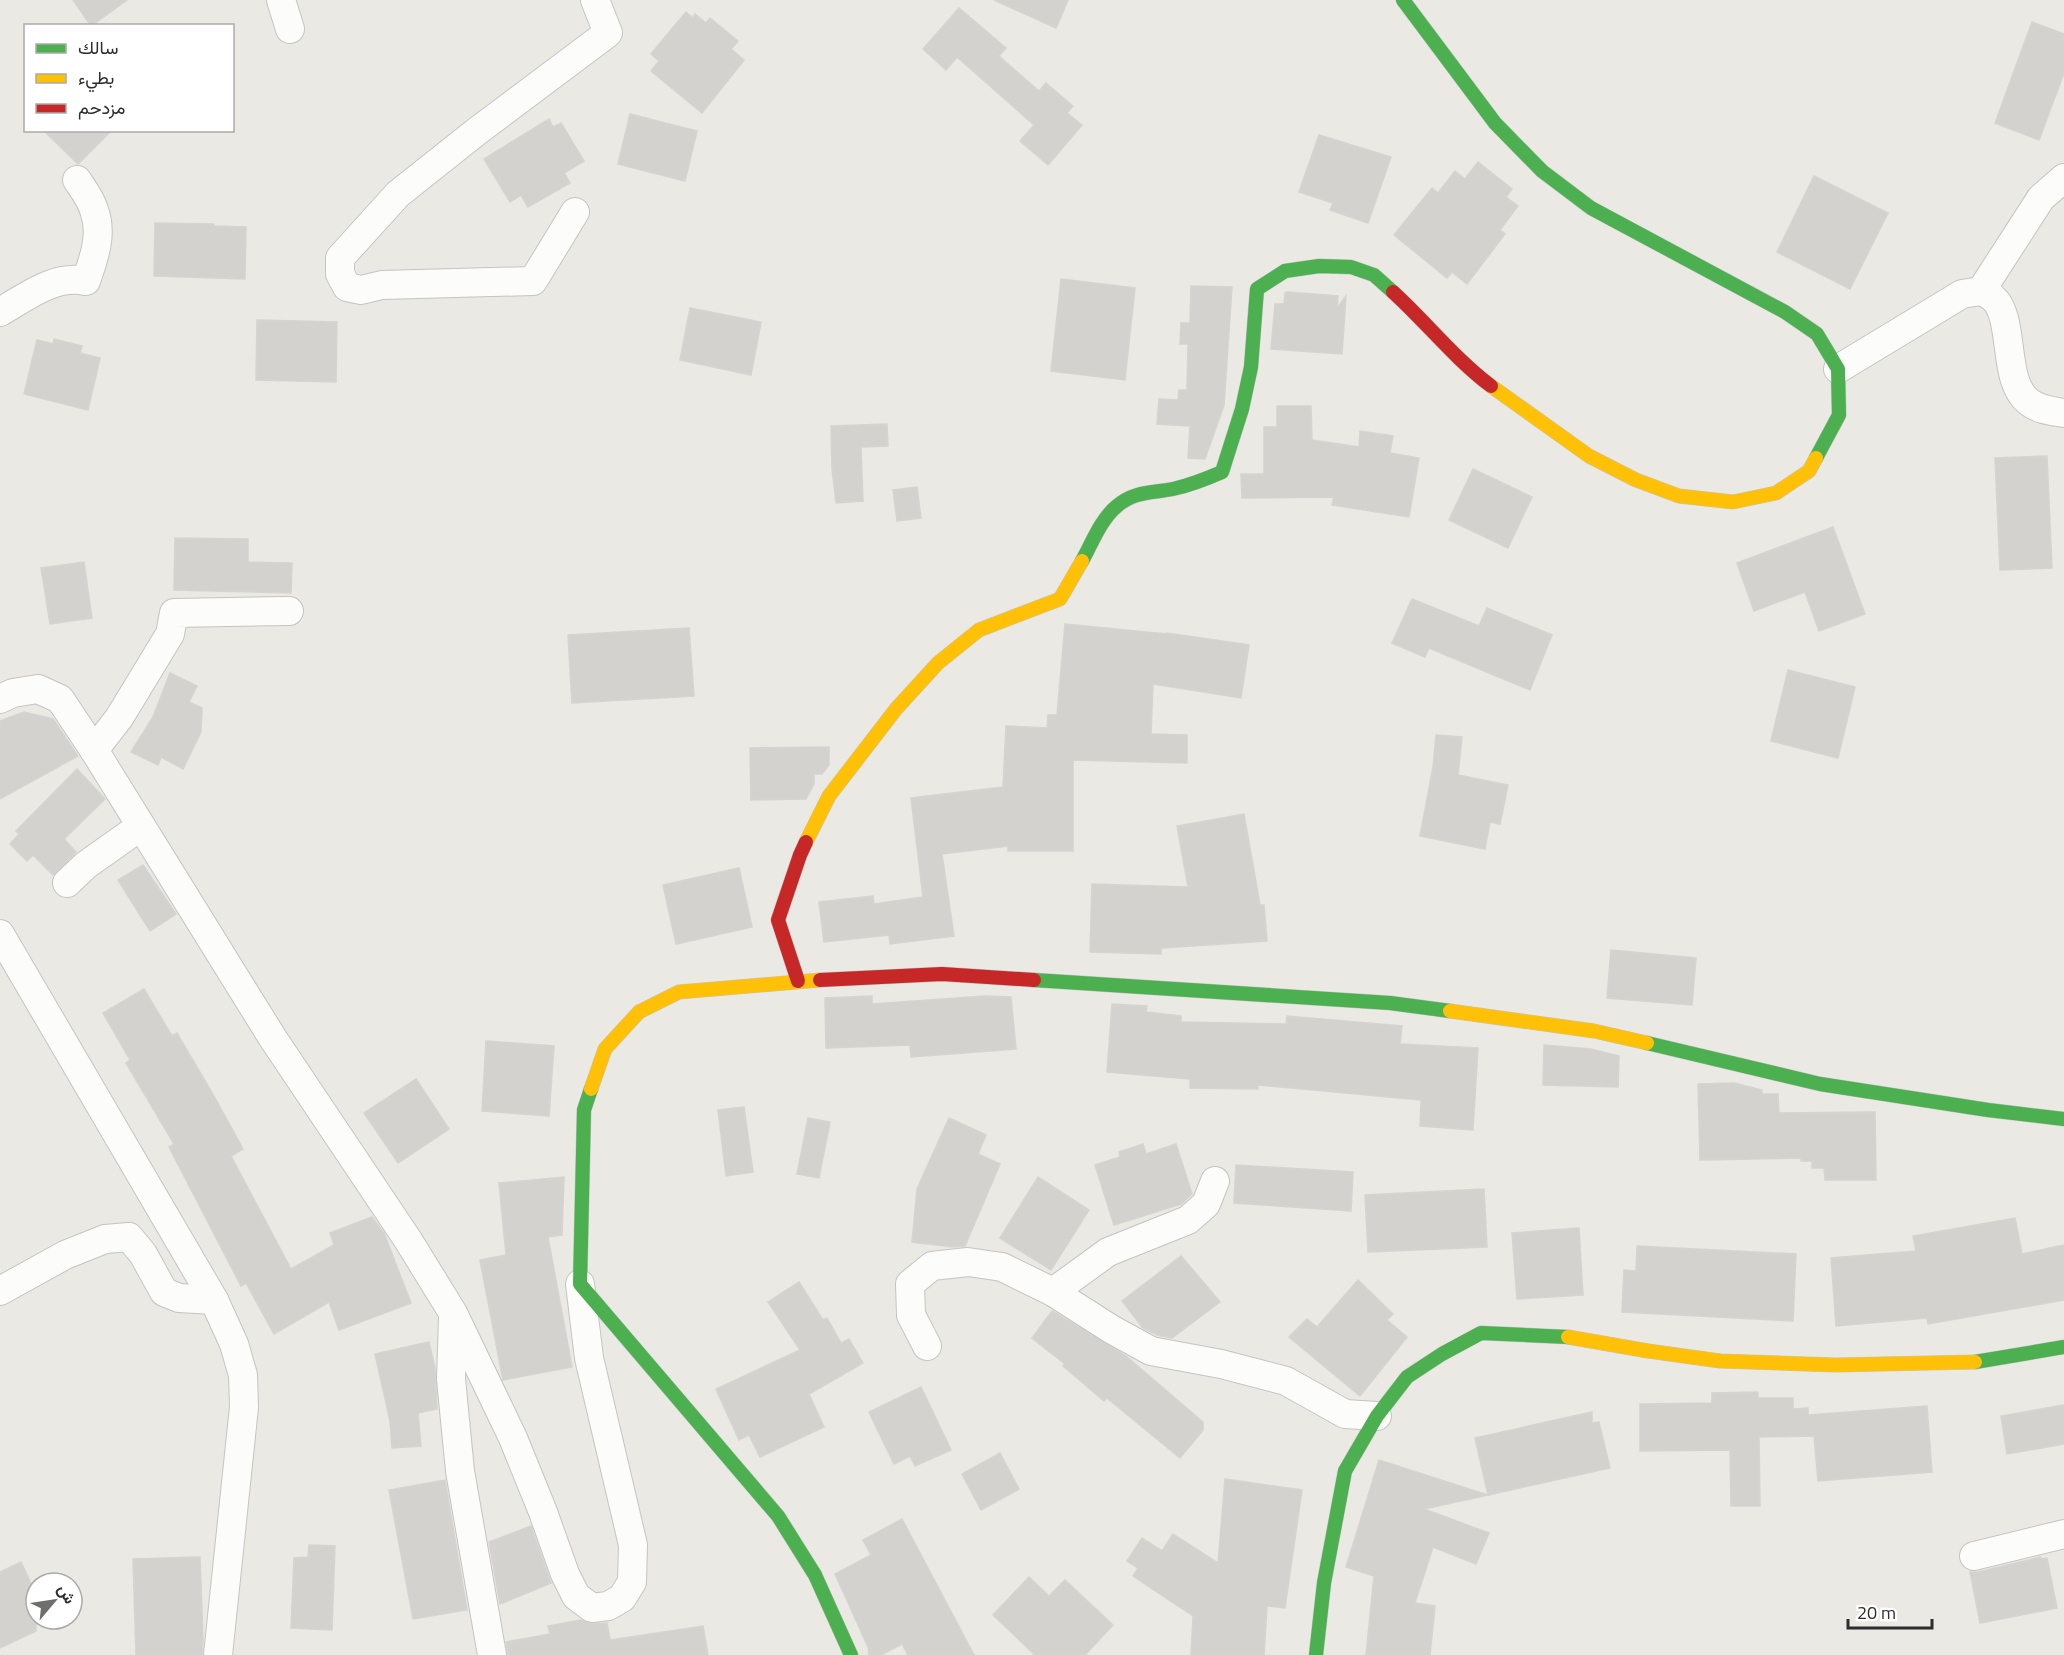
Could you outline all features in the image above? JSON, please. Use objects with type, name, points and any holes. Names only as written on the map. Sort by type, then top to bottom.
[{"type":"street","points":[[281,0],[290,29]]},
{"type":"street","points":[[575,212],[533,281],[382,285],[361,290],[347,286],[340,274],[340,258],[398,194],[608,33],[595,0]]},
{"type":"street","points":[[798,981],[778,920],[800,855],[829,796],[896,709],[938,663],[979,630],[1060,599],[1102,525],[1115,507],[1129,497],[1148,491],[1172,489],[1203,481],[1222,472],[1239,420],[1251,368],[1257,289],[1285,271],[1318,266],[1351,267],[1374,275],[1414,311],[1474,373],[1589,456],[1636,480],[1679,496],[1733,502],[1776,493],[1809,471],[1839,415],[1838,369],[1817,334],[1785,312],[1591,208],[1542,171],[1495,123],[1403,0]]},
{"type":"street","points":[[1981,291],[2041,198],[2064,178]]},
{"type":"street","points":[[0,312],[50,284],[73,278],[86,281],[99,231],[94,209],[77,180]]},
{"type":"street","points":[[1838,369],[1962,294],[1981,291],[1995,299],[2003,316],[2016,385],[2027,402],[2043,410],[2064,413]]},
{"type":"street","points":[[94,750],[119,718],[170,634],[174,613],[289,611]]},
{"type":"street","points":[[0,699],[13,693],[38,689],[60,699],[94,750],[273,1037],[408,1240],[453,1313],[513,1438],[565,1574],[576,1596],[592,1608],[608,1606],[622,1598],[632,1582],[633,1545],[589,1358],[579,1284],[584,1110],[605,1049],[639,1012],[679,992],[798,981],[942,974],[1390,1003],[1594,1031],[1820,1084],[1988,1110],[2064,1119]]},
{"type":"street","points":[[68,883],[86,865],[141,826]]},
{"type":"street","points":[[0,934],[9,968],[214,1300],[234,1344],[243,1375],[244,1407],[218,1655]]},
{"type":"street","points":[[1053,1292],[1108,1252],[1188,1220],[1206,1204],[1215,1181]]},
{"type":"street","points":[[0,1291],[65,1255],[105,1239],[129,1238],[143,1254],[164,1292],[179,1298],[214,1300]]},
{"type":"street","points":[[927,1346],[911,1315],[910,1284],[932,1266],[968,1262],[1002,1267],[1053,1292],[1151,1351],[1221,1364],[1286,1381],[1346,1414],[1377,1416]]},
{"type":"street","points":[[579,1284],[778,1516],[815,1575],[851,1655]]},
{"type":"street","points":[[453,1313],[451,1379],[460,1471],[492,1655]]},
{"type":"street","points":[[1316,1655],[1324,1583],[1345,1471],[1377,1416],[1407,1377],[1442,1354],[1481,1333],[1572,1337],[1720,1361],[1835,1365],[1966,1363],[2064,1347]]},
{"type":"street","points":[[1974,1556],[2064,1534]]},
{"type":"building","points":[[73,0],[127,0],[94,24],[90,24]]},
{"type":"building","points":[[994,0],[1068,0],[1056,28]]},
{"type":"building","points":[[959,8],[1006,48],[999,56],[1039,91],[1046,83],[1073,106],[1067,113],[1082,125],[1048,165],[1020,141],[1034,125],[957,57],[946,70],[923,49]]},
{"type":"building","points":[[686,12],[693,18],[695,14],[706,23],[710,18],[738,41],[731,49],[744,60],[702,113],[651,71],[659,61],[651,54]]},
{"type":"building","points":[[2032,22],[2064,34],[2064,73],[2039,140],[1995,123]]},
{"type":"building","points":[[630,114],[697,131],[685,181],[618,164]]},
{"type":"building","points":[[549,119],[553,127],[561,123],[584,161],[564,173],[570,183],[528,207],[521,195],[510,202],[484,159]]},
{"type":"building","points":[[45,132],[110,132],[78,164]]},
{"type":"building","points":[[1319,135],[1391,157],[1368,223],[1330,210],[1333,203],[1299,192]]},
{"type":"building","points":[[1478,162],[1512,189],[1506,197],[1518,206],[1500,230],[1505,234],[1467,284],[1452,272],[1447,278],[1394,235],[1432,188],[1438,193],[1455,171],[1465,179]]},
{"type":"building","points":[[1814,176],[1888,213],[1850,289],[1777,252]]},
{"type":"building","points":[[155,223],[246,227],[245,279],[154,276]]},
{"type":"building","points":[[1061,279],[1135,288],[1125,380],[1051,371]]},
{"type":"building","points":[[1191,286],[1232,287],[1224,405],[1205,459],[1188,458],[1190,426],[1157,424],[1159,399],[1178,400],[1179,390],[1187,390],[1188,344],[1180,344],[1181,323],[1190,323]]},
{"type":"building","points":[[1287,292],[1338,296],[1337,308],[1346,296],[1342,354],[1271,349],[1275,304],[1284,304]]},
{"type":"building","points":[[690,308],[761,322],[751,375],[680,360]]},
{"type":"building","points":[[257,320],[337,322],[336,382],[256,380]]},
{"type":"building","points":[[54,339],[82,346],[80,353],[100,358],[88,410],[24,394],[37,340],[53,344]]},
{"type":"building","points":[[1277,406],[1311,406],[1312,440],[1359,447],[1360,431],[1393,436],[1390,453],[1419,458],[1409,517],[1332,505],[1334,497],[1242,498],[1241,474],[1264,474],[1264,427],[1277,427]]},
{"type":"building","points":[[887,424],[888,446],[861,447],[863,501],[836,503],[831,426]]},
{"type":"building","points":[[2047,456],[2052,568],[2000,570],[1995,458]]},
{"type":"building","points":[[1473,469],[1532,497],[1508,548],[1449,520]]},
{"type":"building","points":[[917,487],[921,518],[897,521],[893,490]]},
{"type":"building","points":[[1833,527],[1865,614],[1819,631],[1805,592],[1754,611],[1737,563]]},
{"type":"building","points":[[175,538],[248,539],[248,562],[292,563],[291,593],[174,590]]},
{"type":"building","points":[[84,562],[92,618],[50,624],[41,568]]},
{"type":"building","points":[[1412,599],[1479,626],[1487,608],[1552,635],[1530,690],[1429,648],[1425,657],[1392,643]]},
{"type":"building","points":[[1065,624],[1167,633],[1249,645],[1241,698],[1153,684],[1151,734],[1187,735],[1187,763],[1073,760],[1073,851],[1008,851],[1008,846],[942,854],[954,936],[890,944],[889,935],[824,942],[819,902],[873,896],[874,904],[923,897],[911,798],[1003,787],[1006,726],[1047,728],[1048,715],[1057,715]]},
{"type":"building","points":[[689,628],[694,696],[572,703],[568,635]]},
{"type":"building","points":[[1788,670],[1855,687],[1838,758],[1771,741]]},
{"type":"building","points":[[170,673],[197,686],[189,702],[202,708],[201,732],[183,769],[161,757],[158,765],[131,752],[153,717]]},
{"type":"building","points":[[24,712],[53,719],[78,756],[0,799],[0,721]]},
{"type":"building","points":[[1436,735],[1462,737],[1458,775],[1508,785],[1500,824],[1490,822],[1485,849],[1420,836],[1433,767]]},
{"type":"building","points":[[829,747],[829,765],[822,774],[814,774],[814,784],[806,799],[751,800],[750,748]]},
{"type":"building","points":[[77,769],[105,799],[64,839],[76,852],[53,875],[33,855],[27,861],[10,844],[19,834],[16,831]]},
{"type":"building","points":[[1244,814],[1260,905],[1264,905],[1267,941],[1161,948],[1161,954],[1090,952],[1092,884],[1188,887],[1177,826]]},
{"type":"building","points":[[143,865],[176,914],[150,931],[118,880]]},
{"type":"building","points":[[739,868],[752,927],[676,944],[663,885]]},
{"type":"building","points":[[1611,950],[1696,958],[1692,1005],[1607,998]]},
{"type":"building","points":[[144,989],[172,1036],[177,1033],[243,1149],[231,1156],[291,1269],[334,1245],[330,1233],[372,1217],[384,1233],[411,1303],[339,1330],[329,1302],[274,1334],[246,1283],[241,1286],[169,1147],[174,1144],[126,1063],[130,1060],[103,1013]]},
{"type":"building","points":[[872,996],[872,1004],[985,996],[1011,997],[1016,1049],[911,1057],[910,1045],[826,1048],[825,998]]},
{"type":"building","points":[[1112,1004],[1147,1006],[1146,1012],[1181,1016],[1181,1022],[1286,1024],[1287,1016],[1402,1026],[1400,1044],[1478,1048],[1473,1130],[1420,1126],[1421,1100],[1258,1085],[1258,1089],[1190,1088],[1190,1079],[1107,1072]]},
{"type":"building","points":[[486,1041],[554,1046],[549,1116],[482,1111]]},
{"type":"building","points":[[1544,1045],[1591,1049],[1619,1056],[1618,1087],[1543,1085]]},
{"type":"building","points":[[416,1079],[449,1129],[398,1163],[364,1113]]},
{"type":"building","points":[[1734,1083],[1762,1090],[1762,1094],[1778,1094],[1779,1113],[1875,1112],[1876,1180],[1825,1180],[1824,1168],[1812,1168],[1812,1161],[1801,1161],[1801,1158],[1700,1160],[1698,1084]]},
{"type":"building","points":[[744,1107],[753,1172],[726,1176],[718,1110]]},
{"type":"building","points":[[808,1118],[830,1122],[819,1178],[797,1174]]},
{"type":"building","points":[[949,1118],[986,1135],[978,1154],[1000,1164],[965,1246],[954,1247],[912,1242],[917,1189]]},
{"type":"building","points":[[1143,1144],[1146,1154],[1176,1144],[1192,1194],[1181,1204],[1114,1225],[1095,1165],[1120,1157],[1119,1152]]},
{"type":"building","points":[[1236,1165],[1353,1172],[1351,1211],[1234,1203]]},
{"type":"building","points":[[564,1177],[562,1235],[548,1237],[572,1367],[503,1380],[480,1260],[506,1255],[499,1183]]},
{"type":"building","points":[[1038,1177],[1089,1210],[1051,1270],[1000,1238]]},
{"type":"building","points":[[1484,1189],[1487,1247],[1368,1252],[1365,1195]]},
{"type":"building","points":[[2015,1218],[2022,1254],[2064,1245],[2064,1300],[1928,1324],[1927,1318],[1836,1326],[1831,1258],[1916,1251],[1913,1236]]},
{"type":"building","points":[[1579,1228],[1583,1295],[1517,1299],[1512,1233]]},
{"type":"building","points":[[1637,1246],[1796,1254],[1793,1321],[1622,1312],[1624,1270],[1636,1271]]},
{"type":"building","points":[[1181,1256],[1220,1302],[1172,1338],[1157,1335],[1143,1328],[1122,1301]]},
{"type":"building","points":[[1358,1280],[1393,1314],[1387,1320],[1407,1337],[1360,1396],[1289,1337],[1307,1319],[1317,1327]]},
{"type":"building","points":[[799,1282],[823,1320],[827,1318],[841,1343],[849,1339],[863,1363],[809,1394],[824,1427],[760,1457],[749,1435],[739,1440],[716,1389],[800,1350],[768,1302]]},
{"type":"building","points":[[1052,1311],[1126,1356],[1203,1422],[1203,1430],[1180,1458],[1107,1398],[1104,1401],[1063,1366],[1065,1364],[1032,1338]]},
{"type":"building","points":[[429,1342],[435,1368],[437,1409],[418,1413],[421,1446],[392,1448],[390,1421],[375,1354]]},
{"type":"building","points":[[921,1387],[951,1450],[915,1466],[910,1456],[894,1464],[869,1412]]},
{"type":"building","points":[[1758,1392],[1758,1398],[1793,1398],[1793,1409],[1808,1408],[1808,1415],[1927,1406],[1932,1472],[1818,1481],[1814,1436],[1759,1437],[1760,1506],[1731,1506],[1730,1450],[1640,1451],[1640,1404],[1712,1403],[1712,1393]]},
{"type":"building","points":[[2064,1405],[2064,1444],[2007,1454],[2001,1416]]},
{"type":"building","points":[[1592,1412],[1592,1423],[1599,1422],[1610,1468],[1488,1495],[1475,1438]]},
{"type":"building","points":[[1000,1453],[1019,1489],[981,1510],[962,1474]]},
{"type":"building","points":[[1379,1460],[1488,1495],[1424,1509],[1489,1533],[1476,1564],[1433,1547],[1415,1603],[1435,1606],[1430,1655],[1366,1655],[1374,1576],[1346,1567]]},
{"type":"building","points":[[1225,1479],[1302,1490],[1285,1608],[1267,1606],[1264,1655],[1191,1655],[1193,1616],[1133,1576],[1138,1568],[1127,1561],[1142,1538],[1162,1551],[1173,1534],[1218,1563]]},
{"type":"building","points":[[445,1480],[467,1610],[413,1619],[389,1490]]},
{"type":"building","points":[[902,1519],[974,1655],[908,1655],[902,1644],[881,1655],[869,1655],[868,1647],[835,1574],[871,1555],[863,1540]]},
{"type":"building","points":[[531,1526],[551,1583],[500,1604],[489,1542]]},
{"type":"building","points":[[309,1545],[335,1546],[332,1630],[291,1628],[294,1558],[308,1557]]},
{"type":"building","points":[[200,1557],[202,1655],[136,1655],[133,1559]]},
{"type":"building","points":[[2041,1557],[2041,1559],[2047,1558],[2057,1608],[1980,1623],[1970,1572]]},
{"type":"building","points":[[21,1562],[25,1571],[24,1631],[36,1631],[0,1648],[0,1572]]},
{"type":"building","points":[[1029,1577],[1049,1596],[1065,1580],[1113,1625],[1085,1655],[1035,1655],[993,1615]]},
{"type":"building","points":[[580,1620],[593,1624],[607,1623],[610,1640],[703,1626],[708,1655],[508,1655],[506,1642],[550,1634],[548,1626]]},
{"type":"traffic: fast","points":[[1403,0],[1495,123],[1542,171],[1591,208],[1785,312],[1817,334],[1838,369],[1839,415],[1816,458]]},
{"type":"traffic: fast","points":[[1082,561],[1106,518],[1123,501],[1144,493],[1186,486],[1222,472],[1242,409],[1251,367],[1257,289],[1285,271],[1319,266],[1351,267],[1374,275],[1393,292]]},
{"type":"traffic: fast","points":[[1034,980],[1390,1003],[1450,1011]]},
{"type":"traffic: fast","points":[[1647,1043],[1820,1084],[1988,1110],[2064,1119]]},
{"type":"traffic: fast","points":[[591,1089],[584,1110],[580,1284],[778,1516],[815,1575],[851,1655]]},
{"type":"traffic: fast","points":[[1316,1655],[1324,1583],[1345,1471],[1377,1416],[1407,1377],[1442,1354],[1481,1333],[1568,1337]]},
{"type":"traffic: fast","points":[[1975,1362],[2064,1347]]},
{"type":"traffic: slow","points":[[1491,386],[1589,456],[1636,480],[1679,496],[1733,502],[1776,493],[1809,471],[1816,458]]},
{"type":"traffic: slow","points":[[806,842],[829,796],[896,709],[938,663],[979,630],[1060,599],[1082,561]]},
{"type":"traffic: slow","points":[[591,1089],[605,1049],[639,1012],[679,992],[820,980]]},
{"type":"traffic: slow","points":[[1450,1011],[1594,1031],[1647,1043]]},
{"type":"traffic: slow","points":[[1568,1337],[1720,1361],[1835,1365],[1975,1362]]},
{"type":"traffic: jam","points":[[1393,292],[1465,364],[1491,386]]},
{"type":"traffic: jam","points":[[798,981],[778,920],[806,842]]},
{"type":"traffic: jam","points":[[820,980],[942,974],[1034,980]]}]
